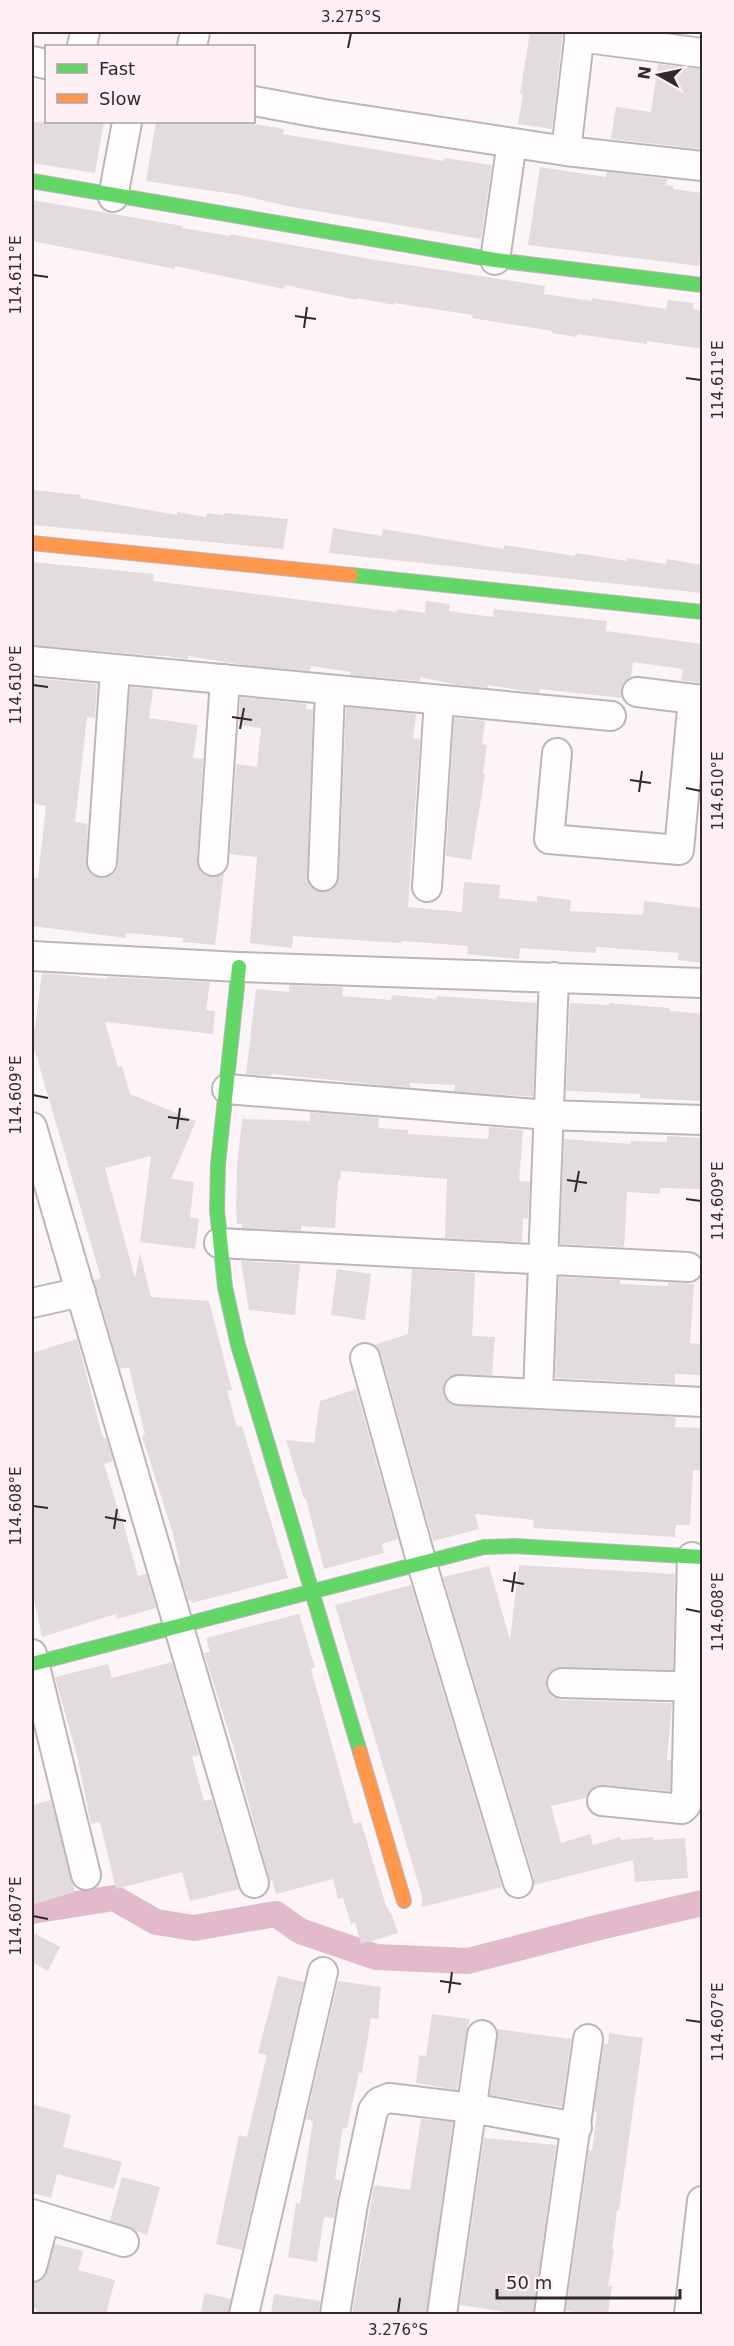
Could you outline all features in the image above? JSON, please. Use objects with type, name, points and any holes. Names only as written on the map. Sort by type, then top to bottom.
[{"type":"street","points":[[566,151],[580,34],[702,53]]},
{"type":"street","points":[[255,101],[566,151],[702,166]]},
{"type":"street","points":[[113,197],[127,123]]},
{"type":"street","points":[[495,260],[510,156]]},
{"type":"street","points":[[32,182],[495,260],[702,285]]},
{"type":"street","points":[[32,543],[702,612]]},
{"type":"street","points":[[32,661],[611,716]]},
{"type":"street","points":[[102,862],[115,669]]},
{"type":"street","points":[[213,861],[225,679]]},
{"type":"street","points":[[322,876],[330,690]]},
{"type":"street","points":[[557,753],[549,839],[679,850],[698,699],[637,692]]},
{"type":"street","points":[[427,887],[440,700]]},
{"type":"street","points":[[32,956],[239,967],[702,983]]},
{"type":"street","points":[[239,967],[218,1164],[219,1243],[225,1287],[237,1345],[404,1901]]},
{"type":"street","points":[[538,1394],[554,977]]},
{"type":"street","points":[[227,1089],[548,1115],[702,1120]]},
{"type":"street","points":[[32,1127],[254,1883]]},
{"type":"street","points":[[219,1243],[688,1268]]},
{"type":"street","points":[[32,1303],[81,1292]]},
{"type":"street","points":[[364,1358],[422,1564],[518,1883]]},
{"type":"street","points":[[459,1390],[702,1402]]},
{"type":"street","points":[[86,1875],[32,1660],[178,1626],[484,1547],[514,1546],[697,1557],[696,1686],[686,1805],[682,1809],[602,1801]]},
{"type":"street","points":[[562,1683],[696,1686]]},
{"type":"street","points":[[244,2314],[323,1972]]},
{"type":"street","points":[[442,2314],[482,2035]]},
{"type":"street","points":[[549,2314],[588,2039]]},
{"type":"street","points":[[335,2314],[353,2204],[373,2110],[379,2102],[389,2098],[471,2108],[577,2127]]},
{"type":"street","points":[[694,2310],[702,2201]]},
{"type":"street","points":[[32,2266],[38,2216],[124,2242]]},
{"type":"building","points":[[530,32],[563,32],[552,129],[518,124],[523,94],[520,94]]},
{"type":"building","points":[[658,64],[702,69],[702,149],[611,139],[616,107],[651,112]]},
{"type":"building","points":[[32,122],[104,123],[95,173],[32,163]]},
{"type":"building","points":[[156,123],[248,123],[284,129],[283,134],[444,161],[445,158],[492,165],[481,239],[287,206],[240,195],[146,181]]},
{"type":"building","points":[[540,167],[606,177],[607,172],[667,179],[666,185],[673,186],[673,189],[702,193],[702,243],[699,266],[528,245]]},
{"type":"building","points":[[32,200],[183,226],[182,228],[545,286],[544,294],[592,301],[592,298],[666,309],[668,300],[694,303],[693,309],[702,311],[702,349],[647,341],[647,344],[577,334],[577,337],[552,333],[552,331],[472,318],[473,315],[357,298],[357,300],[285,285],[284,289],[175,266],[175,269],[32,241]]},
{"type":"building","points":[[32,490],[81,495],[81,498],[177,515],[177,512],[206,517],[207,513],[224,515],[224,513],[288,519],[283,549],[32,525]]},
{"type":"building","points":[[333,528],[382,536],[383,529],[504,549],[504,545],[575,556],[576,553],[666,564],[667,559],[702,565],[702,593],[329,553]]},
{"type":"building","points":[[32,562],[154,574],[153,581],[397,612],[397,609],[425,613],[426,601],[450,604],[449,611],[493,617],[494,609],[607,621],[606,631],[702,644],[702,683],[681,680],[683,669],[633,662],[631,677],[624,682],[621,689],[622,698],[540,689],[539,693],[488,685],[488,688],[457,685],[420,677],[420,681],[350,675],[351,672],[311,666],[310,671],[243,665],[188,656],[188,659],[32,645]]},
{"type":"building","points":[[32,678],[97,684],[95,718],[87,717],[75,822],[88,824],[87,869],[92,875],[100,878],[110,876],[116,871],[118,863],[130,687],[153,689],[149,718],[198,725],[193,758],[203,759],[197,861],[204,875],[213,877],[224,873],[215,945],[183,942],[183,938],[126,933],[126,938],[32,926],[32,878],[38,878],[46,806],[32,803]]},
{"type":"building","points":[[240,697],[306,704],[306,709],[313,710],[307,875],[309,884],[315,890],[323,892],[331,890],[337,884],[339,877],[346,707],[416,714],[413,738],[420,739],[408,907],[462,912],[464,882],[500,885],[499,898],[537,902],[537,896],[571,900],[570,911],[643,915],[644,901],[702,908],[702,963],[678,960],[679,953],[596,947],[596,953],[520,948],[519,959],[467,954],[468,946],[402,941],[401,943],[293,936],[292,948],[250,943],[257,857],[230,854],[236,764],[257,767],[261,728],[239,725]]},
{"type":"building","points":[[454,718],[485,721],[482,744],[487,745],[483,774],[485,774],[471,860],[446,856]]},
{"type":"building","points":[[42,973],[107,979],[107,977],[210,982],[206,1010],[215,1011],[213,1034],[105,1022],[118,1067],[122,1066],[130,1094],[196,1121],[171,1179],[194,1182],[190,1217],[199,1219],[195,1249],[140,1242],[151,1156],[105,1168],[135,1278],[140,1253],[151,1297],[209,1301],[232,1390],[227,1391],[237,1427],[242,1426],[288,1578],[192,1603],[191,1600],[188,1601],[178,1565],[180,1564],[173,1534],[142,1436],[145,1435],[129,1367],[120,1369],[94,1280],[101,1278],[32,1041]]},
{"type":"building","points":[[289,985],[343,987],[342,996],[391,1000],[392,995],[537,1003],[533,1097],[454,1091],[455,1085],[410,1083],[410,1087],[271,1074],[271,1076],[246,1074],[256,989],[289,992]]},
{"type":"building","points":[[570,1003],[609,1005],[609,1003],[670,1008],[670,1011],[702,1014],[702,1101],[640,1098],[640,1094],[566,1091]]},
{"type":"building","points":[[310,1112],[379,1118],[378,1128],[408,1130],[408,1134],[488,1139],[489,1127],[523,1130],[519,1181],[530,1182],[528,1219],[523,1218],[522,1242],[445,1238],[447,1179],[341,1171],[340,1180],[338,1180],[335,1228],[301,1226],[301,1231],[242,1228],[242,1224],[237,1224],[236,1209],[237,1165],[242,1119],[310,1121]]},
{"type":"building","points":[[667,1136],[702,1138],[702,1189],[660,1188],[660,1194],[627,1192],[624,1247],[560,1244],[564,1139],[630,1144],[631,1141],[667,1142]]},
{"type":"building","points":[[241,1261],[300,1264],[295,1315],[249,1310]]},
{"type":"building","points":[[337,1269],[371,1274],[365,1320],[331,1315]]},
{"type":"building","points":[[412,1269],[475,1273],[472,1336],[495,1337],[492,1375],[451,1376],[445,1382],[443,1390],[445,1398],[451,1404],[676,1417],[675,1427],[702,1428],[702,1471],[693,1470],[690,1525],[676,1525],[675,1537],[533,1528],[534,1520],[475,1514],[479,1529],[433,1541],[381,1354],[374,1345],[408,1334]]},
{"type":"building","points":[[559,1277],[620,1280],[620,1284],[668,1286],[668,1282],[694,1284],[690,1343],[702,1344],[702,1375],[675,1374],[675,1384],[555,1378]]},
{"type":"building","points":[[77,1339],[103,1438],[106,1437],[113,1461],[104,1464],[138,1576],[146,1574],[156,1608],[117,1619],[116,1614],[42,1637],[32,1589],[32,1353]]},
{"type":"building","points":[[356,1389],[398,1539],[382,1544],[384,1553],[324,1569],[306,1499],[304,1499],[286,1440],[314,1443],[320,1401]]},
{"type":"building","points":[[519,1565],[675,1574],[673,1670],[562,1667],[548,1674],[546,1683],[547,1690],[553,1697],[562,1700],[672,1703],[667,1760],[671,1760],[670,1791],[595,1786],[586,1798],[551,1806],[561,1843],[590,1834],[593,1845],[620,1837],[621,1840],[653,1837],[654,1840],[685,1838],[688,1878],[635,1882],[633,1860],[534,1885],[534,1878],[443,1577],[489,1566],[510,1640]]},
{"type":"building","points":[[411,1585],[502,1887],[422,1907],[422,1896],[335,1605]]},
{"type":"building","points":[[299,1614],[315,1667],[311,1669],[354,1824],[361,1822],[386,1906],[392,1915],[398,1933],[361,1944],[355,1922],[351,1924],[343,1898],[338,1899],[333,1879],[276,1894],[272,1880],[270,1881],[233,1746],[204,1653],[210,1652],[206,1638]]},
{"type":"building","points":[[172,1662],[199,1755],[192,1757],[204,1801],[212,1799],[239,1889],[190,1901],[182,1872],[116,1889],[100,1822],[91,1824],[77,1756],[55,1677],[108,1664],[112,1678]]},
{"type":"building","points":[[51,1800],[75,1892],[32,1905],[32,1805]]},
{"type":"building","points":[[32,1932],[60,1947],[48,1971],[32,1962]]},
{"type":"building","points":[[278,1976],[304,1982],[242,2250],[216,2244],[239,2135],[247,2137],[267,2055],[258,2053]]},
{"type":"building","points":[[338,1981],[381,1987],[378,2019],[371,2018],[362,2073],[359,2073],[347,2128],[343,2127],[335,2179],[341,2180],[334,2218],[324,2217],[317,2262],[288,2257],[296,2203],[300,2204],[313,2121],[306,2119]]},
{"type":"building","points":[[432,2014],[470,2019],[457,2090],[416,2083],[419,2055],[426,2056]]},
{"type":"building","points":[[497,2029],[571,2039],[562,2107],[490,2095],[498,2037]]},
{"type":"building","points":[[609,2033],[643,2038],[612,2249],[614,2249],[608,2286],[612,2286],[608,2314],[591,2314],[566,2311],[589,2150],[592,2151],[597,2112],[594,2112],[604,2043],[608,2044]]},
{"type":"building","points":[[32,2104],[71,2115],[63,2147],[122,2162],[114,2189],[57,2174],[51,2198],[32,2193]]},
{"type":"building","points":[[421,2119],[453,2122],[426,2314],[352,2314],[374,2185],[410,2190]]},
{"type":"building","points":[[484,2138],[556,2145],[533,2314],[505,2314],[506,2312],[460,2305]]},
{"type":"building","points":[[122,2177],[160,2187],[147,2235],[110,2221]]},
{"type":"building","points":[[55,2244],[83,2251],[78,2270],[115,2280],[106,2314],[35,2314],[37,2309],[32,2308],[32,2283],[44,2278]]},
{"type":"building","points":[[205,2293],[231,2299],[228,2314],[200,2314]]},
{"type":"building","points":[[274,2294],[320,2301],[319,2314],[271,2314]]},
{"type":"waterway","points":[[32,1911],[114,1898],[156,1922],[194,1928],[276,1914],[300,1931],[376,1957],[468,1961],[702,1903]]},
{"type":"traffic: fast","points":[[32,181],[495,260],[702,285]]},
{"type":"traffic: fast","points":[[351,575],[702,612]]},
{"type":"traffic: fast","points":[[239,967],[218,1164],[217,1210],[225,1287],[238,1345],[360,1752]]},
{"type":"traffic: fast","points":[[32,1664],[484,1547],[514,1546],[702,1557]]},
{"type":"traffic: slow","points":[[32,543],[351,575]]},
{"type":"traffic: slow","points":[[360,1752],[404,1901]]}]
